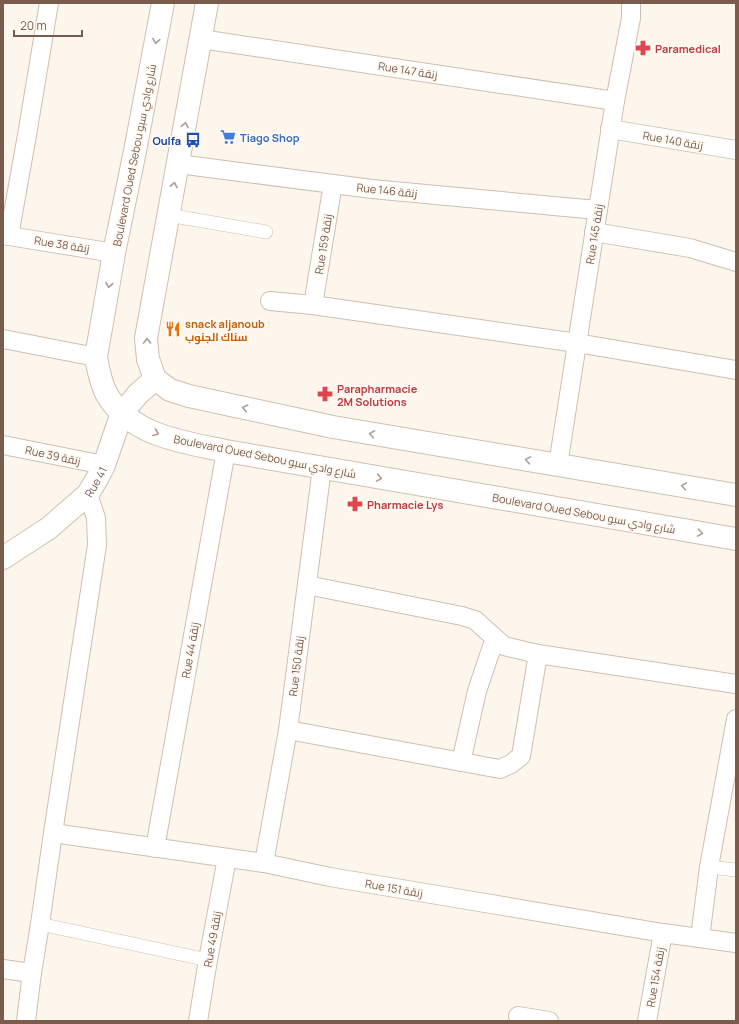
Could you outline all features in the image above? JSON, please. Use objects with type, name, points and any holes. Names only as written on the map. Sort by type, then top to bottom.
[{"type":"street","points":[[6,236],[27,135],[49,3]]},
{"type":"street","name":"Boulevard Oued Sebou شارع وادي سبو","points":[[163,3],[114,253],[96,357],[99,374],[107,395],[122,414],[143,428],[173,440],[226,451],[736,539]]},
{"type":"street","points":[[207,3],[146,338],[148,359],[155,379],[170,390],[189,396],[333,427],[736,495]]},
{"type":"street","name":"Rue 145 زنقة","points":[[558,465],[610,129],[631,18],[631,3]]},
{"type":"street","name":"Rue 147 زنقة","points":[[201,39],[615,101]]},
{"type":"street","name":"Rue 140 زنقة","points":[[610,129],[736,150]]},
{"type":"street","name":"Rue 146 زنقة","points":[[178,164],[333,184],[598,210]]},
{"type":"street","name":"Rue 159 زنقة","points":[[313,305],[333,184]]},
{"type":"street","points":[[168,215],[266,232]]},
{"type":"street","points":[[594,232],[690,248],[736,262]]},
{"type":"street","name":"Rue 38 زنقة","points":[[6,236],[114,253]]},
{"type":"street","points":[[270,301],[313,305],[577,343],[736,370]]},
{"type":"street","points":[[3,339],[96,357]]},
{"type":"street","name":"Rue 41","points":[[3,558],[49,528],[88,494],[104,465],[122,414],[138,394],[155,379]]},
{"type":"street","name":"Rue 39 زنقة","points":[[3,445],[104,465]]},
{"type":"street","name":"Rue 44 زنقة","points":[[155,848],[226,451]]},
{"type":"street","name":"Rue 150 زنقة","points":[[264,863],[288,730],[322,468]]},
{"type":"street","points":[[26,1021],[52,833],[97,545],[96,518],[88,494]]},
{"type":"street","points":[[307,585],[462,616],[475,620],[504,646],[538,654],[736,684]]},
{"type":"street","points":[[461,762],[477,691],[495,638]]},
{"type":"street","points":[[288,730],[500,770],[521,756],[538,654]]},
{"type":"street","points":[[700,938],[709,866],[736,719]]},
{"type":"street","name":"Rue 151 زنقة","points":[[52,833],[264,863],[330,877],[663,933],[736,943]]},
{"type":"street","name":"Rue 49 زنقة","points":[[198,1021],[227,858]]},
{"type":"street","points":[[709,866],[736,870]]},
{"type":"street","points":[[40,924],[208,960]]},
{"type":"street","name":"Rue 154 زنقة","points":[[648,1021],[663,933]]},
{"type":"street","points":[[3,969],[32,973]]},
{"type":"street","points":[[518,1016],[549,1021]]},
{"type":"place","name":"Paramedical","points":[[643,48]]},
{"type":"place","name":"Tiago Shop","points":[[228,137]]},
{"type":"place","name":"Oulfa","points":[[193,140]]},
{"type":"place","name":"snack aljanoub سناك الجنوب","points":[[173,329]]},
{"type":"place","name":"Parapharmacie 2M Solutions","points":[[325,394]]},
{"type":"place","name":"Pharmacie Lys","points":[[355,504]]}]
